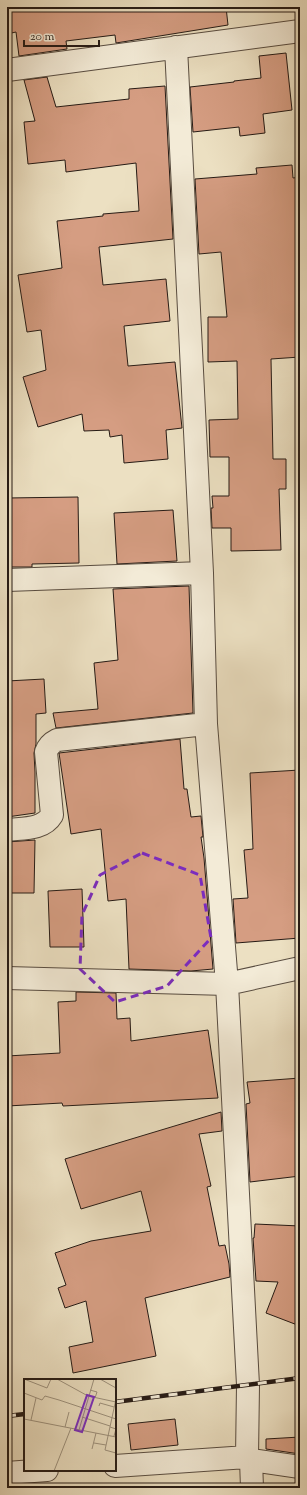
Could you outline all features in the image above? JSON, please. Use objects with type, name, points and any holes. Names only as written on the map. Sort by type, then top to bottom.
[{"type":"street","points":[[7,70],[300,31]]},
{"type":"street","points":[[176,48],[202,573],[206,724],[227,984],[248,1385],[249,1459],[252,1488]]},
{"type":"street","points":[[7,580],[202,573]]},
{"type":"street","points":[[7,830],[41,825],[48,821],[52,815],[46,752],[51,743],[57,740],[206,724]]},
{"type":"street","points":[[7,978],[227,984],[300,968]]},
{"type":"street","points":[[116,1466],[249,1459],[300,1467]]},
{"type":"street","points":[[7,1473],[34,1471]]},
{"type":"highlighted area","points":[[142,853],[200,875],[211,938],[167,986],[115,1002],[80,969],[82,915],[100,875]]},
{"type":"building","points":[[7,7],[226,7],[228,25],[116,43],[115,35],[66,41],[67,49],[19,56],[16,32],[7,34]]},
{"type":"building","points":[[286,53],[292,110],[263,114],[265,133],[240,136],[239,127],[193,132],[190,87],[261,78],[259,56]]},
{"type":"building","points":[[47,77],[56,107],[129,99],[129,89],[165,86],[173,239],[99,247],[103,285],[166,279],[170,321],[124,326],[128,366],[175,362],[182,428],[166,430],[168,459],[124,463],[122,435],[110,437],[109,430],[84,431],[82,414],[38,427],[23,377],[46,370],[41,330],[27,332],[18,275],[62,268],[57,221],[103,216],[103,214],[139,211],[136,163],[66,172],[65,160],[28,164],[24,122],[35,121],[24,80]]},
{"type":"building","points":[[292,165],[293,178],[300,177],[300,357],[271,359],[273,459],[286,459],[286,489],[279,489],[281,550],[231,551],[231,528],[212,528],[212,496],[229,496],[229,457],[210,457],[209,420],[238,419],[237,361],[208,362],[208,317],[227,317],[221,252],[199,254],[195,179],[257,174],[256,168]]},
{"type":"building","points":[[78,497],[79,563],[32,564],[32,567],[7,567],[7,498]]},
{"type":"building","points":[[173,510],[177,561],[117,564],[114,513]]},
{"type":"building","points":[[189,586],[193,713],[56,728],[53,713],[98,709],[94,663],[118,660],[113,589]]},
{"type":"building","points":[[44,679],[46,713],[36,714],[36,744],[34,753],[35,813],[7,817],[7,681]]},
{"type":"building","points":[[180,739],[184,789],[187,789],[191,817],[201,816],[203,837],[201,837],[213,969],[191,971],[129,969],[126,899],[108,901],[101,829],[71,834],[59,753]]},
{"type":"building","points":[[300,770],[300,938],[236,943],[233,899],[248,898],[244,850],[253,849],[250,773]]},
{"type":"building","points":[[35,840],[34,893],[7,893],[7,842]]},
{"type":"building","points":[[82,889],[84,947],[50,947],[48,891]]},
{"type":"building","points":[[76,992],[116,993],[117,1019],[130,1018],[131,1041],[208,1030],[218,1098],[63,1106],[62,1103],[7,1106],[7,1056],[60,1053],[58,1002],[76,1001]]},
{"type":"building","points":[[300,1078],[300,1176],[250,1182],[246,1104],[250,1103],[247,1082]]},
{"type":"building","points":[[221,1112],[222,1131],[199,1134],[211,1186],[207,1187],[219,1246],[225,1245],[230,1277],[145,1298],[156,1356],[73,1373],[69,1347],[93,1342],[86,1301],[65,1308],[58,1288],[66,1285],[55,1253],[91,1241],[151,1231],[141,1191],[81,1209],[65,1159]]},
{"type":"building","points":[[255,1224],[300,1226],[300,1326],[266,1313],[278,1282],[256,1281],[253,1238]]},
{"type":"building","points":[[175,1419],[178,1445],[131,1450],[128,1424]]},
{"type":"building","points":[[300,1437],[300,1454],[266,1449],[266,1439]]},
{"type":"railway","points":[[116,1402],[300,1378]]},
{"type":"railway","points":[[7,1416],[24,1414]]}]
